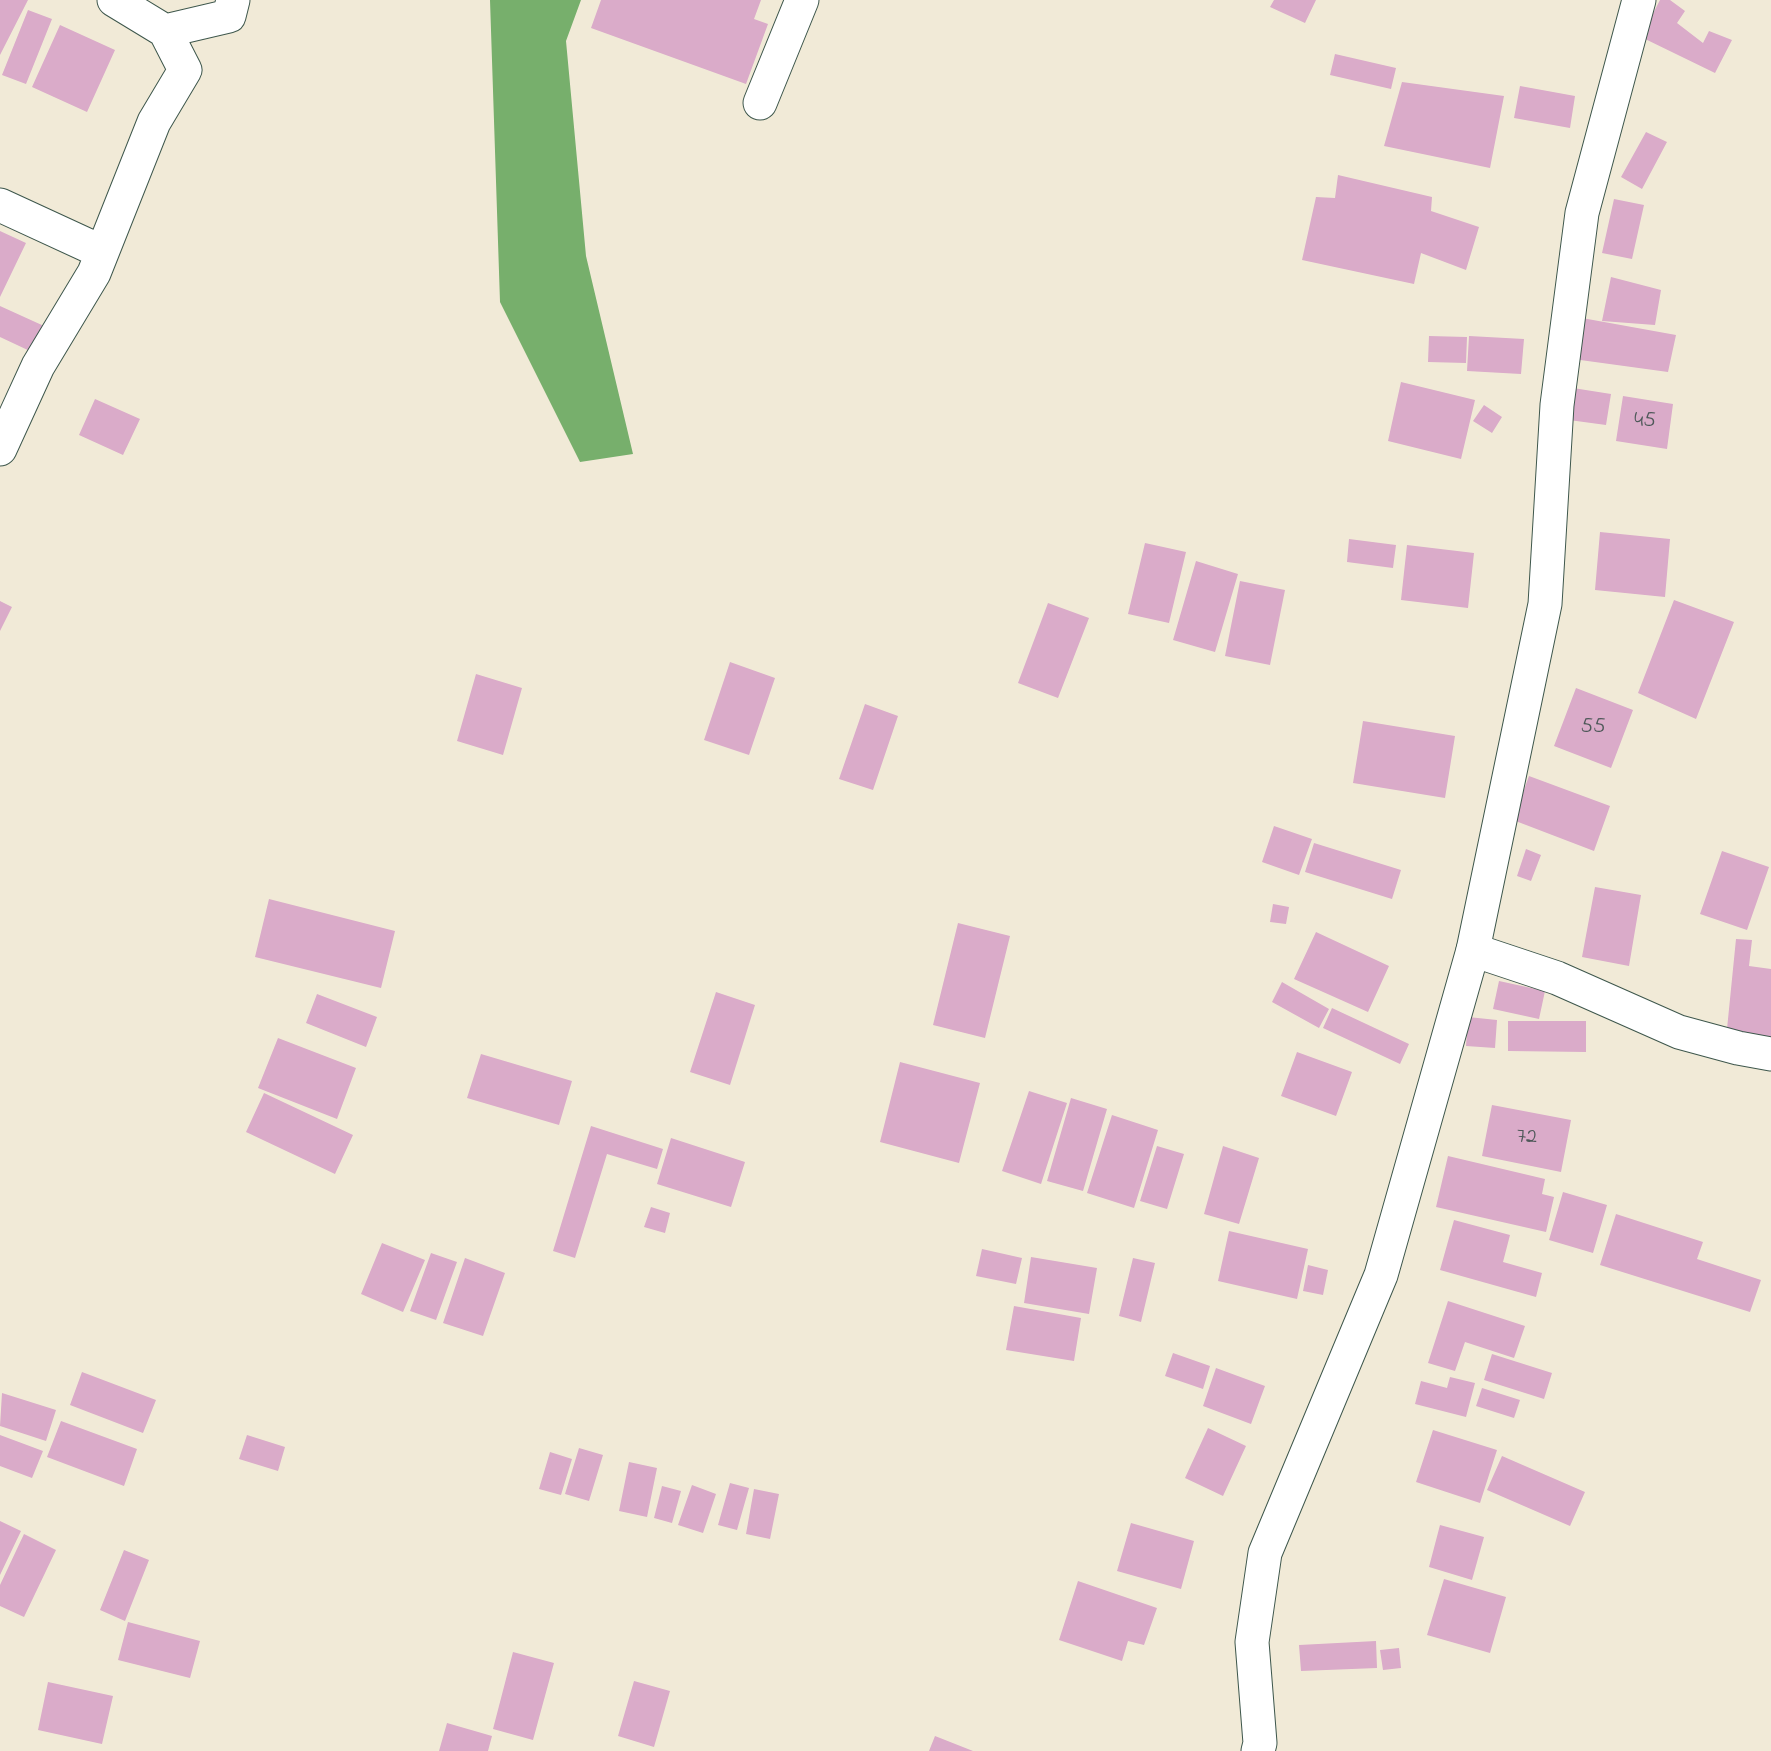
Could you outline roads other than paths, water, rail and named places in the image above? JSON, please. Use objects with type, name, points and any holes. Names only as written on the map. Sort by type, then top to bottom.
[{"type":"street","points":[[0,449],[38,366],[94,273],[154,122],[185,69],[165,31],[114,0]]},
{"type":"street","points":[[165,31],[229,16],[233,0]]},
{"type":"street","points":[[760,103],[802,0]]},
{"type":"street","points":[[1258,1751],[1260,1743],[1252,1642],[1265,1553],[1382,1275],[1473,950],[1545,604],[1557,405],[1582,213],[1639,0]]},
{"type":"street","points":[[0,205],[102,252]]},
{"type":"street","points":[[1473,950],[1557,978],[1679,1032],[1738,1048],[1771,1054]]}]
